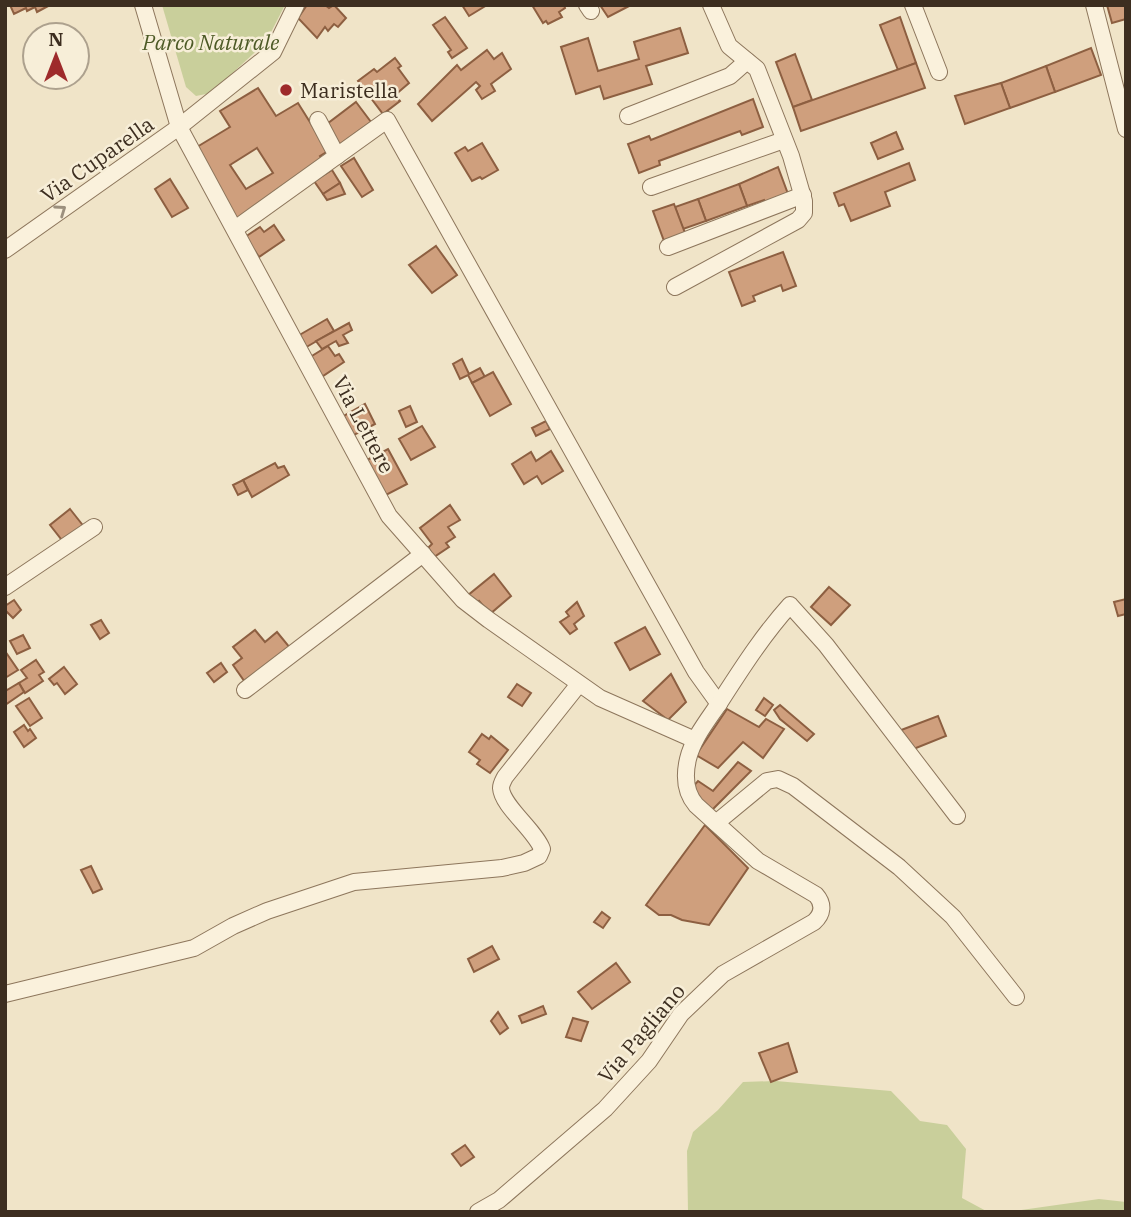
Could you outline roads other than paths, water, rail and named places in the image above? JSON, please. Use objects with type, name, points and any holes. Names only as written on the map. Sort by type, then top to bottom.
[{"type":"street","name":"Via Lettere","points":[[143,5],[179,127],[389,516],[463,600],[579,684],[620,708],[695,740]]},
{"type":"street","name":"Via Cuparella","points":[[5,250],[179,127],[273,52],[296,5]]},
{"type":"street","points":[[675,287],[798,220],[804,213],[804,198],[757,69],[729,46],[711,5]]},
{"type":"street","points":[[914,5],[939,72]]},
{"type":"street","points":[[1094,5],[1126,129]]},
{"type":"street","points":[[628,116],[730,76],[747,61]]},
{"type":"street","points":[[318,120],[337,156]]},
{"type":"street","points":[[235,229],[387,120],[696,672],[719,704]]},
{"type":"street","points":[[651,187],[784,140]]},
{"type":"street","points":[[668,247],[804,198]]},
{"type":"street","points":[[5,587],[94,527]]},
{"type":"street","points":[[245,690],[423,554]]},
{"type":"street","points":[[695,740],[766,633],[790,605],[826,645],[957,816]]},
{"type":"street","points":[[5,994],[194,948],[267,911],[354,882],[502,868],[540,856],[542,849],[539,840],[506,800],[501,788],[505,777],[579,684]]},
{"type":"street","name":"Via Pagliano","points":[[478,1212],[499,1200],[605,1109],[649,1061],[681,1014],[723,974],[814,922],[820,914],[821,903],[816,895],[758,861],[688,795],[688,760],[695,740]]},
{"type":"street","points":[[716,823],[767,781],[778,779],[793,786],[899,867],[953,917],[1016,997]]},
{"type":"place","name":"Maristella","points":[[286,90]]},
{"type":"park label","name":"Parco Naturale","points":[[211,42]]}]
